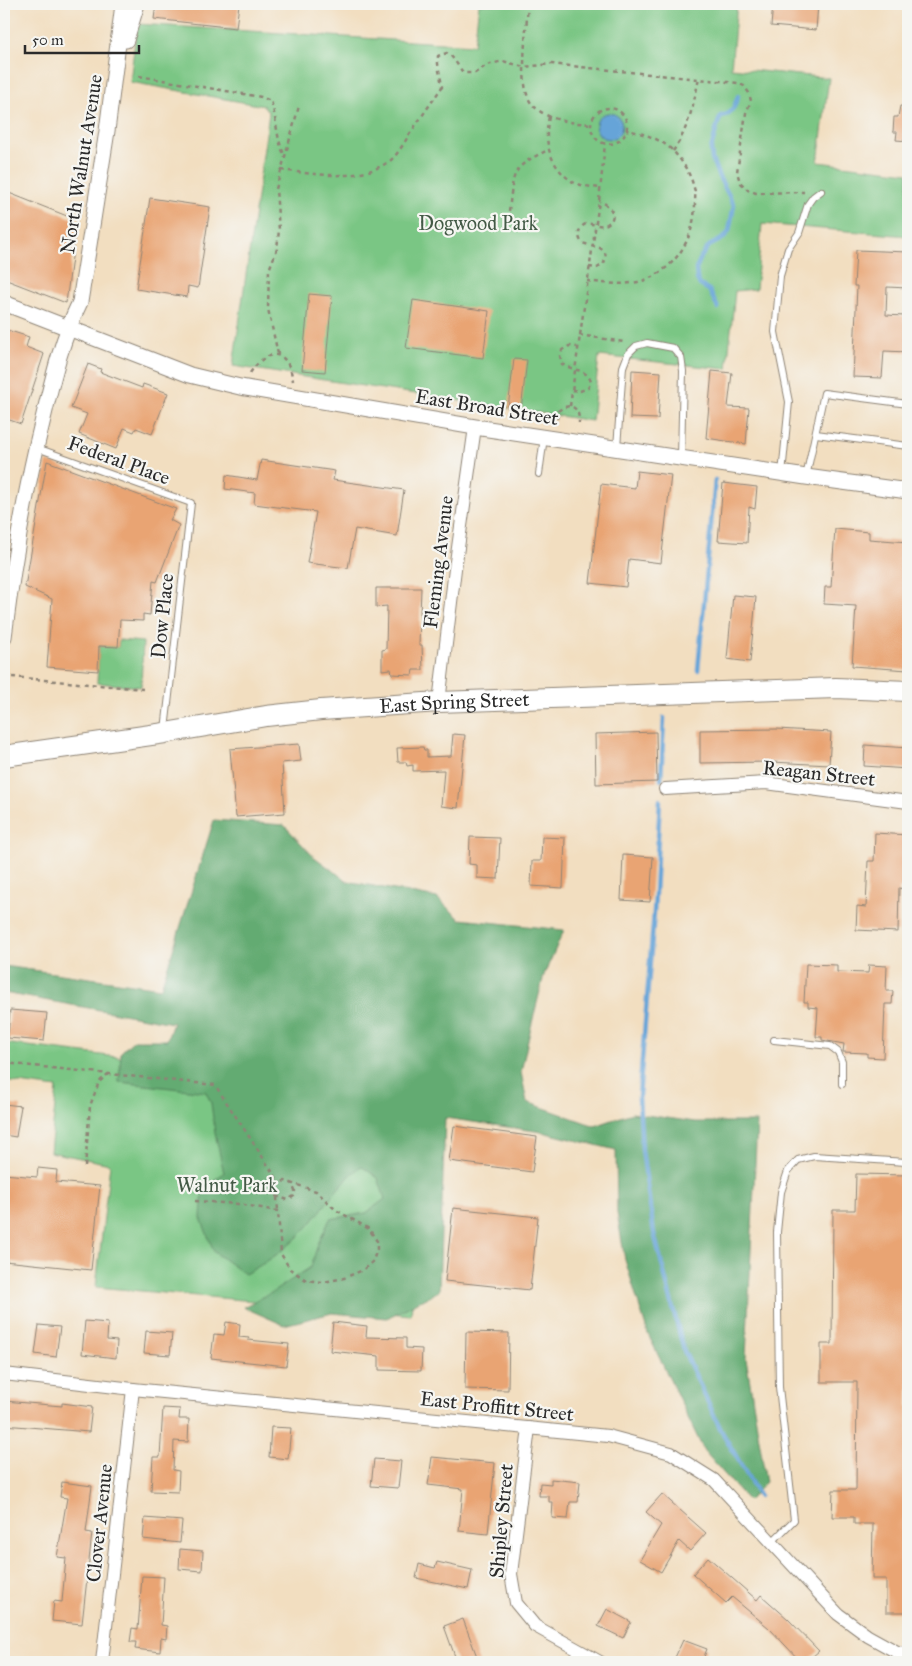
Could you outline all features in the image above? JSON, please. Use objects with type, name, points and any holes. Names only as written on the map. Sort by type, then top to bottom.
[{"type":"main road","name":"East Spring Street","points":[[4,756],[165,733],[212,724],[318,710],[440,702],[836,688],[908,691]]},
{"type":"street","name":"North Walnut Avenue","points":[[4,637],[12,567],[36,447],[58,357],[68,327],[80,302],[114,85],[123,4]]},
{"type":"street","points":[[114,85],[137,4]]},
{"type":"street","name":"East Broad Street","points":[[4,303],[201,378],[249,389],[475,427],[544,436],[782,474],[908,491]]},
{"type":"street","name":"Fleming Avenue","points":[[440,702],[455,570],[475,427]]},
{"type":"street","name":"Reagan Street","points":[[665,788],[766,783],[908,802]]},
{"type":"street","name":"East Proffitt Street","points":[[4,1374],[133,1389],[608,1436],[671,1452],[714,1480],[838,1614],[868,1636],[901,1656]]},
{"type":"street","name":"Clover Avenue","points":[[102,1662],[133,1389]]},
{"type":"street","name":"Shipley Street","points":[[529,1428],[511,1574],[516,1603],[535,1626],[600,1662]]},
{"type":"lane","points":[[782,474],[789,402],[775,332],[780,276],[788,249],[799,233],[808,204],[813,196],[821,192]]},
{"type":"lane","points":[[617,448],[623,367],[628,354],[636,346],[648,343],[663,345],[673,348],[681,357],[683,371],[681,458]]},
{"type":"lane","points":[[806,477],[824,393],[908,404]]},
{"type":"lane","points":[[816,434],[908,446]]},
{"type":"lane","points":[[539,474],[544,436]]},
{"type":"lane","name":"Federal Place","points":[[36,447],[191,503]]},
{"type":"lane","name":"Dow Place","points":[[165,733],[191,503]]},
{"type":"lane","points":[[774,1040],[830,1046],[838,1052],[842,1062],[842,1084]]},
{"type":"lane","points":[[772,1542],[794,1520],[779,1387],[777,1232],[782,1192],[788,1171],[798,1160],[814,1156],[906,1162]]},
{"type":"path","points":[[528,4],[524,67],[526,90],[531,103],[558,120],[591,124]]},
{"type":"path","points":[[281,170],[326,175],[344,174],[362,172],[378,167],[392,159],[442,87],[442,76],[437,67],[438,56],[447,53],[453,57],[457,66],[464,73],[475,72],[504,61],[524,67],[551,64],[738,83],[744,86],[750,93],[751,101],[746,113],[737,172],[740,182],[748,190],[756,193],[821,192]]},
{"type":"path","points":[[140,76],[261,97],[271,101],[275,114],[278,143],[286,157]]},
{"type":"path","points":[[673,151],[688,122],[700,78]]},
{"type":"path","points":[[278,354],[268,309],[269,270],[277,249],[279,230],[276,189],[299,106]]},
{"type":"path","points":[[613,108],[624,115],[626,130],[622,138],[617,142],[605,144],[592,133],[591,124],[597,112],[602,109],[613,108]]},
{"type":"path","points":[[549,116],[546,136],[548,150],[554,165],[574,182],[600,188]]},
{"type":"path","points":[[587,281],[624,284],[655,276],[679,255],[688,242],[693,225],[695,190],[687,169],[673,151],[657,139],[626,130]]},
{"type":"path","points":[[570,406],[599,201],[605,144]]},
{"type":"path","points":[[509,211],[513,181],[517,170],[526,161],[548,150]]},
{"type":"path","points":[[589,267],[597,268],[603,265],[606,258],[605,252],[592,245],[582,243],[579,231],[582,225],[588,223],[605,225],[613,215],[611,208],[606,203],[599,201]]},
{"type":"path","points":[[579,335],[625,342]]},
{"type":"path","points":[[572,390],[580,391],[588,388],[591,382],[589,375],[562,364],[560,356],[562,350],[569,346],[577,347]]},
{"type":"path","points":[[249,374],[260,361],[269,355],[278,354],[283,357],[292,371],[293,381]]},
{"type":"path","points":[[557,419],[558,411],[563,407],[570,406],[576,409],[579,414],[579,423]]},
{"type":"path","points":[[12,677],[143,689]]},
{"type":"path","points":[[4,1063],[215,1085],[279,1182]]},
{"type":"path","points":[[85,1166],[90,1106],[99,1082],[108,1074]]},
{"type":"path","points":[[286,1181],[316,1191],[336,1210],[369,1229],[378,1241],[378,1249],[373,1261],[363,1270],[344,1278],[323,1282],[306,1280],[290,1269],[281,1254],[276,1196],[276,1186],[279,1182],[286,1181]]},
{"type":"path","points":[[276,1196],[288,1200],[294,1196],[295,1192],[292,1183]]},
{"type":"path","points":[[195,1200],[238,1204],[278,1211]]},
{"type":"green space","name":"Dogwood Park","points":[[479,4],[737,4],[731,68],[829,78],[818,162],[908,173],[908,236],[762,224],[756,289],[735,291],[727,369],[599,356],[592,421],[233,366],[269,113],[264,106],[130,82],[137,24],[474,45]]},
{"type":"green space","points":[[119,640],[143,642],[141,687],[97,683],[99,646],[118,647]]},
{"type":"green space","points":[[214,820],[284,825],[313,856],[347,881],[437,898],[460,919],[564,930],[544,975],[521,1072],[527,1102],[595,1126],[632,1113],[695,1122],[757,1122],[746,1358],[766,1482],[748,1501],[704,1451],[648,1334],[625,1260],[617,1213],[616,1150],[542,1132],[445,1118],[439,1291],[387,1318],[332,1313],[284,1325],[243,1307],[273,1292],[311,1267],[318,1244],[330,1219],[366,1213],[385,1199],[378,1178],[361,1166],[344,1182],[310,1225],[296,1239],[275,1256],[245,1274],[214,1252],[201,1218],[203,1188],[224,1173],[215,1133],[211,1103],[206,1092],[119,1082],[121,1052],[134,1040],[167,1040],[173,1023],[4,993],[4,966],[161,988]]},
{"type":"green space","name":"Walnut Park","points":[[4,1043],[432,1096],[411,1315],[96,1287],[110,1164],[50,1152],[57,1088],[4,1081]]},
{"type":"water","points":[[609,113],[618,117],[622,126],[618,135],[609,139],[600,135],[596,126],[600,117]]},
{"type":"building","points":[[156,4],[239,4],[236,28],[154,19]]},
{"type":"building","points":[[773,4],[818,4],[816,30],[771,26]]},
{"type":"building","points":[[900,106],[908,106],[908,141],[896,140],[897,132],[893,132],[894,117],[898,117]]},
{"type":"building","points":[[4,191],[77,220],[66,303],[4,279]]},
{"type":"building","points":[[150,198],[210,207],[198,288],[188,286],[187,297],[136,289]]},
{"type":"building","points":[[856,250],[908,252],[908,288],[887,287],[886,315],[904,316],[904,323],[908,323],[908,352],[884,351],[882,378],[853,377],[857,286],[854,286]]},
{"type":"building","points":[[309,294],[332,296],[325,372],[302,370]]},
{"type":"building","points":[[413,300],[489,311],[483,358],[406,348]]},
{"type":"building","points":[[4,329],[29,337],[26,347],[44,354],[21,424],[4,418]]},
{"type":"building","points":[[514,359],[527,360],[521,410],[508,408]]},
{"type":"building","points":[[88,364],[101,369],[100,372],[142,388],[143,384],[168,393],[152,434],[136,428],[134,432],[124,428],[116,449],[79,434],[87,414],[71,408]]},
{"type":"building","points":[[632,370],[661,372],[658,419],[630,418]]},
{"type":"building","points":[[712,371],[732,373],[728,407],[749,408],[746,444],[706,438]]},
{"type":"building","points":[[261,460],[335,471],[333,480],[404,490],[397,536],[355,529],[348,568],[307,563],[316,512],[254,504],[255,493],[225,489],[226,475],[257,480]]},
{"type":"building","points":[[47,461],[176,509],[170,520],[179,525],[157,582],[153,581],[150,615],[143,614],[143,621],[120,620],[118,647],[99,646],[98,671],[47,667],[52,599],[25,587]]},
{"type":"building","points":[[637,471],[671,475],[661,563],[629,559],[626,587],[590,583],[601,484],[635,488]]},
{"type":"building","points":[[723,483],[757,487],[755,509],[749,507],[747,543],[718,541]]},
{"type":"building","points":[[835,529],[869,532],[869,539],[908,542],[908,670],[852,666],[856,606],[824,604],[825,587],[831,587]]},
{"type":"building","points":[[376,588],[421,588],[419,645],[422,645],[423,670],[413,670],[412,675],[392,674],[391,669],[382,670],[382,650],[386,649],[387,606],[376,607]]},
{"type":"building","points":[[733,595],[756,597],[750,662],[727,659]]},
{"type":"building","points":[[777,729],[831,732],[829,765],[772,762],[700,763],[700,730]]},
{"type":"building","points":[[656,732],[657,782],[596,784],[595,734]]},
{"type":"building","points":[[453,734],[465,735],[458,808],[441,806],[444,770],[413,771],[413,765],[407,766],[406,762],[398,762],[397,748],[423,747],[424,750],[427,750],[427,757],[451,756]]},
{"type":"building","points":[[299,744],[301,761],[282,763],[285,813],[236,817],[230,749]]},
{"type":"building","points":[[865,745],[908,748],[908,769],[864,766]]},
{"type":"building","points":[[875,833],[908,835],[904,889],[899,888],[898,932],[856,930],[857,906],[866,907],[868,861],[874,861]]},
{"type":"building","points":[[470,837],[500,838],[498,879],[477,878],[477,865],[469,864]]},
{"type":"building","points":[[542,837],[565,838],[563,888],[531,886],[532,861],[541,861]]},
{"type":"building","points":[[623,855],[653,857],[650,902],[621,900]]},
{"type":"building","points":[[806,964],[837,965],[837,972],[868,973],[869,965],[887,966],[886,991],[893,991],[892,1004],[885,1004],[883,1058],[867,1057],[867,1053],[843,1052],[844,1044],[816,1037],[818,1008],[808,1007],[808,1002],[804,1002]]},
{"type":"building","points":[[10,1010],[47,1013],[44,1041],[8,1038]]},
{"type":"building","points":[[4,1104],[21,1106],[16,1137],[4,1135]]},
{"type":"building","points":[[454,1126],[537,1137],[532,1172],[449,1161]]},
{"type":"building","points":[[38,1168],[57,1170],[56,1182],[100,1186],[91,1270],[4,1261],[4,1174],[37,1177]]},
{"type":"building","points":[[856,1174],[908,1175],[908,1612],[886,1612],[886,1579],[872,1579],[873,1524],[854,1524],[854,1517],[832,1517],[833,1490],[856,1490],[857,1382],[821,1382],[821,1344],[832,1344],[833,1210],[855,1210]]},
{"type":"building","points":[[453,1208],[538,1217],[530,1290],[445,1281]]},
{"type":"building","points":[[85,1321],[108,1323],[107,1340],[117,1341],[116,1358],[82,1354]]},
{"type":"building","points":[[226,1322],[240,1324],[239,1337],[249,1338],[248,1340],[289,1344],[286,1366],[211,1358],[214,1334],[224,1335]]},
{"type":"building","points":[[333,1322],[367,1326],[366,1337],[406,1338],[406,1348],[422,1349],[421,1371],[379,1370],[379,1356],[330,1351]]},
{"type":"building","points":[[39,1325],[60,1327],[56,1357],[35,1354]]},
{"type":"building","points":[[146,1331],[172,1333],[170,1355],[144,1353]]},
{"type":"building","points":[[466,1332],[509,1333],[508,1390],[465,1389]]},
{"type":"building","points":[[4,1401],[62,1406],[62,1403],[92,1407],[89,1432],[4,1425]]},
{"type":"building","points":[[163,1408],[180,1409],[179,1419],[189,1419],[188,1442],[174,1441],[173,1470],[179,1471],[178,1492],[151,1491],[153,1457],[160,1457]]},
{"type":"building","points":[[271,1427],[291,1428],[288,1459],[269,1457]]},
{"type":"building","points":[[432,1457],[495,1463],[488,1534],[459,1531],[463,1489],[428,1485]]},
{"type":"building","points":[[374,1459],[401,1461],[398,1488],[371,1486]]},
{"type":"building","points":[[551,1479],[580,1482],[578,1502],[570,1502],[568,1519],[552,1518],[553,1502],[549,1502],[549,1496],[539,1496],[540,1483],[551,1484]]},
{"type":"building","points":[[62,1482],[92,1486],[86,1532],[92,1533],[82,1624],[52,1621],[54,1601],[62,1602],[66,1558],[57,1557],[67,1498],[60,1497]]},
{"type":"building","points":[[662,1494],[706,1533],[690,1551],[679,1541],[661,1572],[640,1560],[661,1525],[646,1512]]},
{"type":"building","points":[[145,1518],[182,1521],[180,1543],[143,1539]]},
{"type":"building","points":[[180,1549],[203,1551],[202,1571],[179,1569]]},
{"type":"building","points":[[708,1557],[757,1600],[761,1595],[819,1651],[806,1662],[801,1662],[769,1628],[732,1597],[726,1603],[693,1574]]},
{"type":"building","points":[[437,1562],[472,1570],[468,1589],[416,1578],[419,1564],[435,1568]]},
{"type":"building","points":[[142,1576],[164,1577],[161,1625],[167,1626],[166,1639],[161,1638],[160,1652],[135,1649],[136,1642],[130,1642],[132,1628],[138,1629]]},
{"type":"building","points":[[607,1609],[631,1622],[623,1638],[598,1626]]},
{"type":"building","points":[[463,1619],[479,1662],[457,1662],[444,1626]]},
{"type":"building","points":[[683,1640],[707,1649],[702,1662],[673,1662]]},
{"type":"waterway","points":[[718,308],[709,290],[700,285],[696,269],[701,257],[709,246],[724,238],[729,231],[734,205],[718,175],[712,159],[711,149],[721,116],[728,114],[734,107],[738,96]]},
{"type":"waterway","points":[[698,670],[715,480]]},
{"type":"waterway","points":[[661,780],[664,718]]},
{"type":"waterway","points":[[660,800],[654,912],[639,1097],[642,1150],[654,1233],[684,1351],[721,1430],[759,1496]]}]
